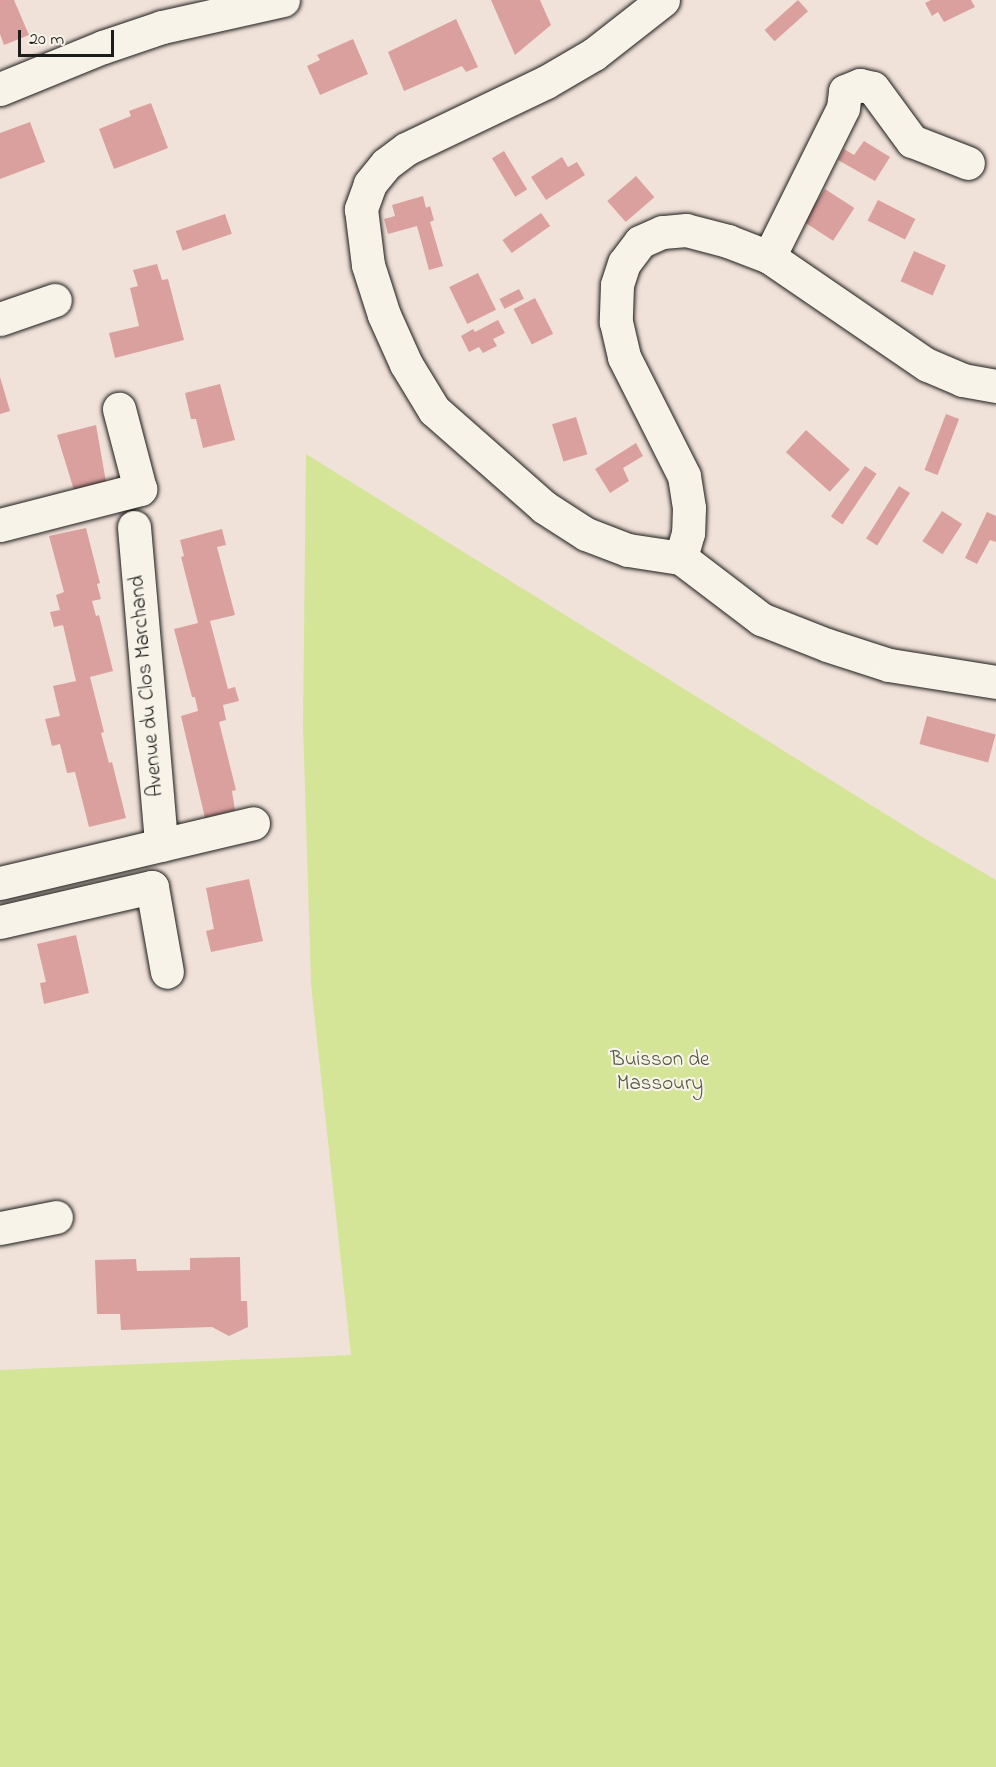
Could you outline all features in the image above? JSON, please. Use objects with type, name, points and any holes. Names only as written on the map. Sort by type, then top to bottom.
[{"type":"street","points":[[0,89],[103,47],[162,27],[283,0]]},
{"type":"street","points":[[663,0],[594,54],[565,71],[406,149],[386,164],[370,184],[361,209],[368,265],[384,315],[406,364],[434,410],[544,507],[586,534],[628,550],[681,558],[761,619],[827,645],[889,664],[996,682]]},
{"type":"street","points":[[768,257],[843,108],[846,91],[860,85],[873,88],[912,141],[968,163]]},
{"type":"street","points":[[681,558],[688,533],[689,508],[684,476],[624,357],[616,322],[617,285],[624,262],[640,242],[662,232],[686,231],[728,241],[768,257],[927,365],[963,381],[996,386]]},
{"type":"street","points":[[0,319],[56,300]]},
{"type":"street","points":[[0,525],[140,489],[119,409]]},
{"type":"street","name":"Avenue du Clos Marchand","points":[[134,527],[161,845]]},
{"type":"street","points":[[0,883],[253,823]]},
{"type":"street","points":[[0,922],[122,892],[152,887],[167,972]]},
{"type":"street","points":[[0,1228],[56,1216]]},
{"type":"green space","name":"Buisson de Massoury","points":[[306,454],[924,838],[996,880],[996,1767],[0,1767],[0,1370],[351,1355],[311,984],[303,724]]},
{"type":"building","points":[[0,0],[14,0],[29,35],[4,45],[0,34]]},
{"type":"building","points":[[491,0],[540,0],[551,25],[515,55]]},
{"type":"building","points":[[798,0],[808,11],[775,41],[765,30]]},
{"type":"building","points":[[931,0],[971,0],[975,7],[944,22],[938,12],[932,16],[925,3]]},
{"type":"building","points":[[456,19],[478,67],[466,72],[462,66],[404,91],[388,52]]},
{"type":"building","points":[[353,39],[368,74],[320,95],[307,66],[320,60],[317,55]]},
{"type":"building","points":[[151,103],[168,148],[114,169],[99,129],[131,116],[129,111]]},
{"type":"building","points":[[30,122],[45,162],[0,179],[0,133]]},
{"type":"building","points":[[864,141],[890,157],[875,181],[838,160],[844,149],[854,155]]},
{"type":"building","points":[[504,151],[527,190],[515,197],[492,158]]},
{"type":"building","points":[[562,157],[568,167],[577,162],[585,175],[546,200],[531,177]]},
{"type":"building","points":[[636,176],[654,197],[626,222],[607,201]]},
{"type":"building","points":[[825,189],[854,208],[833,241],[804,222]]},
{"type":"building","points":[[423,196],[426,208],[430,206],[434,220],[430,222],[443,266],[429,270],[417,226],[388,234],[384,219],[395,216],[392,205]]},
{"type":"building","points":[[878,200],[915,219],[905,240],[868,220]]},
{"type":"building","points":[[541,213],[550,226],[512,253],[502,240]]},
{"type":"building","points":[[225,214],[232,234],[183,251],[176,231]]},
{"type":"building","points":[[914,251],[946,265],[933,295],[901,281]]},
{"type":"building","points":[[157,264],[162,280],[168,279],[184,340],[115,358],[109,333],[139,326],[130,288],[138,286],[133,270]]},
{"type":"building","points":[[478,273],[496,310],[467,324],[449,287]]},
{"type":"building","points":[[519,289],[524,299],[504,309],[499,299]]},
{"type":"building","points":[[535,298],[553,334],[532,345],[514,309]]},
{"type":"building","points":[[498,320],[505,333],[493,339],[497,346],[483,353],[479,347],[469,352],[461,336],[473,329],[475,332]]},
{"type":"building","points":[[0,377],[10,411],[0,414]]},
{"type":"building","points":[[220,384],[235,440],[203,448],[196,419],[191,419],[185,393]]},
{"type":"building","points":[[946,414],[959,419],[938,475],[924,470]]},
{"type":"building","points":[[576,417],[587,454],[563,462],[552,424]]},
{"type":"building","points":[[96,425],[106,482],[74,490],[57,435]]},
{"type":"building","points":[[806,430],[850,469],[830,492],[786,452]]},
{"type":"building","points":[[636,443],[643,456],[623,468],[629,481],[610,493],[595,469]]},
{"type":"building","points":[[865,466],[877,474],[842,524],[831,517]]},
{"type":"building","points":[[899,486],[910,493],[877,545],[866,539]]},
{"type":"building","points":[[942,511],[962,524],[943,554],[922,541]]},
{"type":"building","points":[[987,512],[996,516],[996,542],[990,540],[977,564],[965,558]]},
{"type":"building","points":[[86,528],[100,583],[97,584],[101,599],[92,601],[96,616],[99,615],[113,671],[90,677],[104,732],[101,733],[109,763],[112,762],[126,818],[89,827],[75,772],[67,773],[60,744],[52,746],[45,719],[60,716],[53,686],[76,681],[63,625],[54,627],[50,612],[60,610],[56,595],[64,592],[49,536]]},
{"type":"building","points":[[222,529],[226,545],[217,547],[235,615],[210,621],[228,689],[235,687],[239,701],[223,705],[226,720],[219,722],[236,790],[232,791],[235,810],[205,818],[181,716],[198,711],[195,697],[192,697],[174,629],[198,623],[181,557],[184,556],[180,540]]},
{"type":"building","points":[[927,716],[996,734],[988,762],[919,744]]},
{"type":"building","points":[[249,879],[263,941],[211,952],[206,931],[214,929],[206,888]]},
{"type":"building","points":[[76,935],[89,993],[44,1004],[40,983],[46,982],[37,944]]},
{"type":"building","points":[[240,1257],[241,1301],[247,1301],[248,1327],[229,1336],[212,1327],[121,1330],[120,1314],[97,1314],[95,1260],[136,1259],[137,1271],[190,1270],[190,1258]]}]
